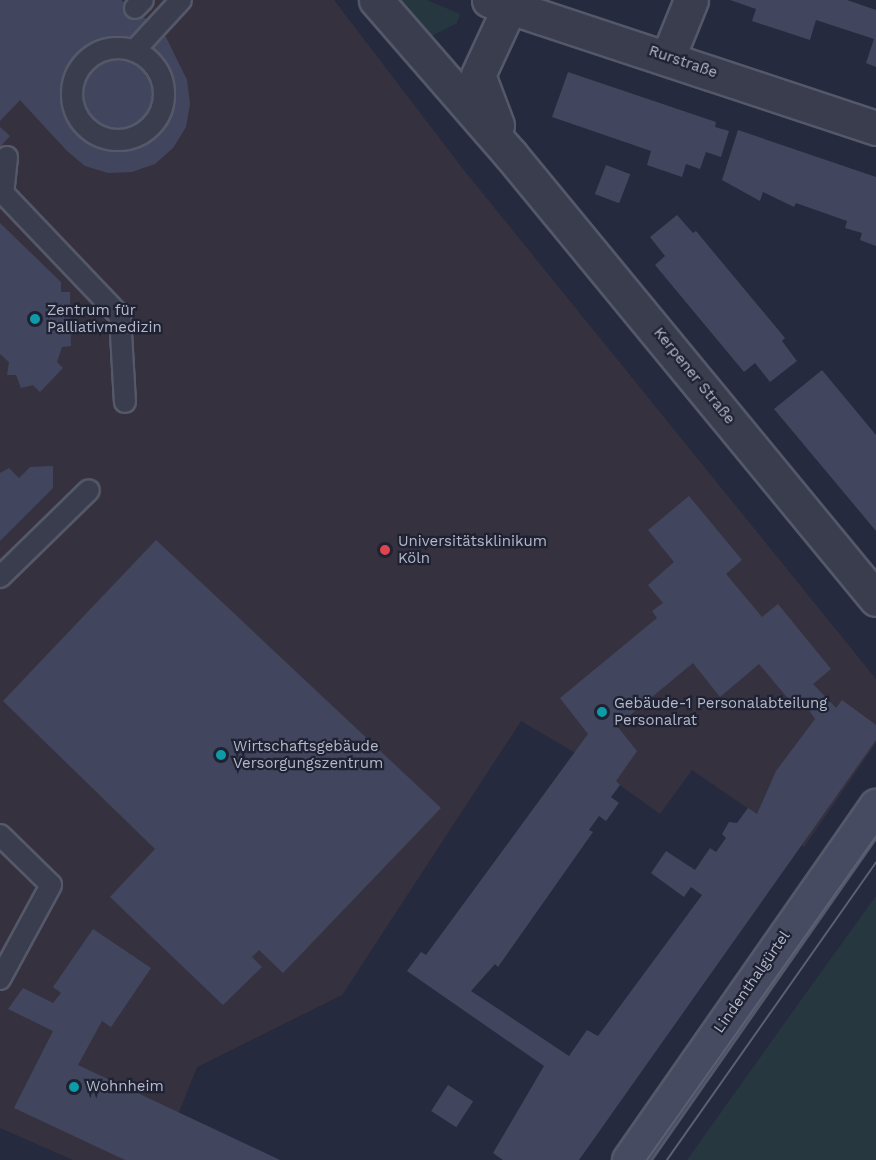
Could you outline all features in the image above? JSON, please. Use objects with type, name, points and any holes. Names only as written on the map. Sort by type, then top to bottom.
[{"type":"main road","name":"Lindenthalgürtel","points":[[629,1160],[876,806]]},
{"type":"street","name":"Kerpener Straße","points":[[376,0],[510,154],[876,599]]},
{"type":"street","points":[[668,57],[691,0]]},
{"type":"street","name":"Kerpener Straße","points":[[499,4],[478,75],[510,154]]},
{"type":"street","name":"Rurstraße","points":[[499,4],[668,57],[876,128]]},
{"type":"lane","points":[[134,51],[181,0]]},
{"type":"lane","points":[[116,48],[134,51],[157,70],[163,100],[159,114],[137,136],[106,139],[81,122],[71,92],[75,77],[98,52],[116,48]]},
{"type":"lane","points":[[7,157],[3,194],[120,316],[125,402]]},
{"type":"lane","points":[[0,577],[89,489]]},
{"type":"lane","points":[[0,835],[51,885],[0,980]]},
{"type":"shaded area","name":"Universitätsklinikum Köln","points":[[0,0],[334,0],[463,169],[876,679],[876,743],[804,847],[692,770],[660,814],[572,751],[521,721],[342,995],[197,1067],[160,1160],[73,1160],[0,1128]]},
{"type":"shaded area","points":[[388,0],[427,0],[460,14],[457,23],[422,41]]},
{"type":"shaded area","points":[[876,896],[876,1160],[687,1160],[796,1007]]},
{"type":"building","points":[[0,0],[121,0],[146,19],[169,0],[192,0],[164,33],[187,80],[190,104],[186,127],[173,148],[155,164],[132,172],[108,173],[85,166],[67,151],[20,100],[0,121]]},
{"type":"building","points":[[730,0],[847,0],[876,10],[876,67],[866,63],[874,39],[816,20],[810,40],[752,21],[756,9]]},
{"type":"building","points":[[568,72],[716,122],[715,127],[729,131],[721,157],[706,152],[700,169],[686,164],[682,177],[647,165],[651,151],[552,117]]},
{"type":"building","points":[[0,127],[10,136],[0,147]]},
{"type":"building","points":[[738,130],[876,177],[876,246],[860,240],[862,233],[845,228],[847,221],[796,203],[794,207],[763,192],[760,201],[722,180]]},
{"type":"building","points":[[606,165],[630,174],[619,203],[595,194]]},
{"type":"building","points":[[677,215],[693,233],[696,231],[785,338],[782,341],[797,361],[770,382],[755,363],[744,372],[655,265],[665,256],[650,237]]},
{"type":"building","name":"Zentrum für Palliativmedizin","points":[[0,223],[61,282],[61,292],[70,292],[71,346],[62,347],[57,362],[63,368],[40,392],[33,385],[21,388],[16,375],[7,375],[9,362],[0,354]]},
{"type":"building","points":[[822,370],[876,435],[876,531],[774,409]]},
{"type":"building","points":[[53,466],[53,488],[0,541],[0,473],[9,468],[19,478],[30,467]]},
{"type":"building","points":[[689,496],[742,560],[726,574],[762,617],[778,604],[831,669],[813,684],[836,708],[842,700],[876,725],[876,740],[579,1160],[503,1160],[493,1153],[544,1066],[407,971],[421,952],[426,955],[588,734],[560,698],[657,618],[652,611],[663,603],[648,585],[674,562],[648,530]],"holes":[[[693,663],[720,697],[759,664],[791,702],[799,696],[815,719],[776,771],[757,814],[748,808],[737,823],[729,822],[722,834],[726,838],[716,852],[710,848],[695,870],[666,851],[651,873],[684,897],[691,887],[702,895],[598,1036],[587,1030],[569,1056],[471,991],[495,964],[498,967],[593,832],[589,830],[599,816],[606,821],[619,803],[611,797],[620,785],[616,781],[637,751],[617,726]]]},
{"type":"building","name":"Wirtschaftsgebäude Versorgungszentrum","points":[[156,540],[441,808],[283,973],[259,950],[252,957],[262,967],[223,1005],[110,897],[155,849],[3,701]]},
{"type":"building","points":[[93,929],[151,968],[111,1027],[102,1021],[78,1065],[280,1160],[125,1160],[14,1108],[53,1031],[8,1009],[23,988],[53,1003],[61,993],[53,987]]},
{"type":"building","points":[[448,1085],[473,1101],[456,1127],[431,1111]]},
{"type":"tram line","points":[[647,1160],[876,836]]},
{"type":"tram line","points":[[667,1160],[876,863]]},
{"type":"place","name":"Zentrum für Palliativmedizin","points":[[35,319]]},
{"type":"place","name":"Universitätsklinikum Köln","points":[[385,550]]},
{"type":"place","name":"Gebäude-1 Personalabteilung Personalrat","points":[[602,712]]},
{"type":"place","name":"Wirtschaftsgebäude Versorgungszentrum","points":[[221,755]]},
{"type":"place","name":"Wohnheim","points":[[74,1087]]}]
